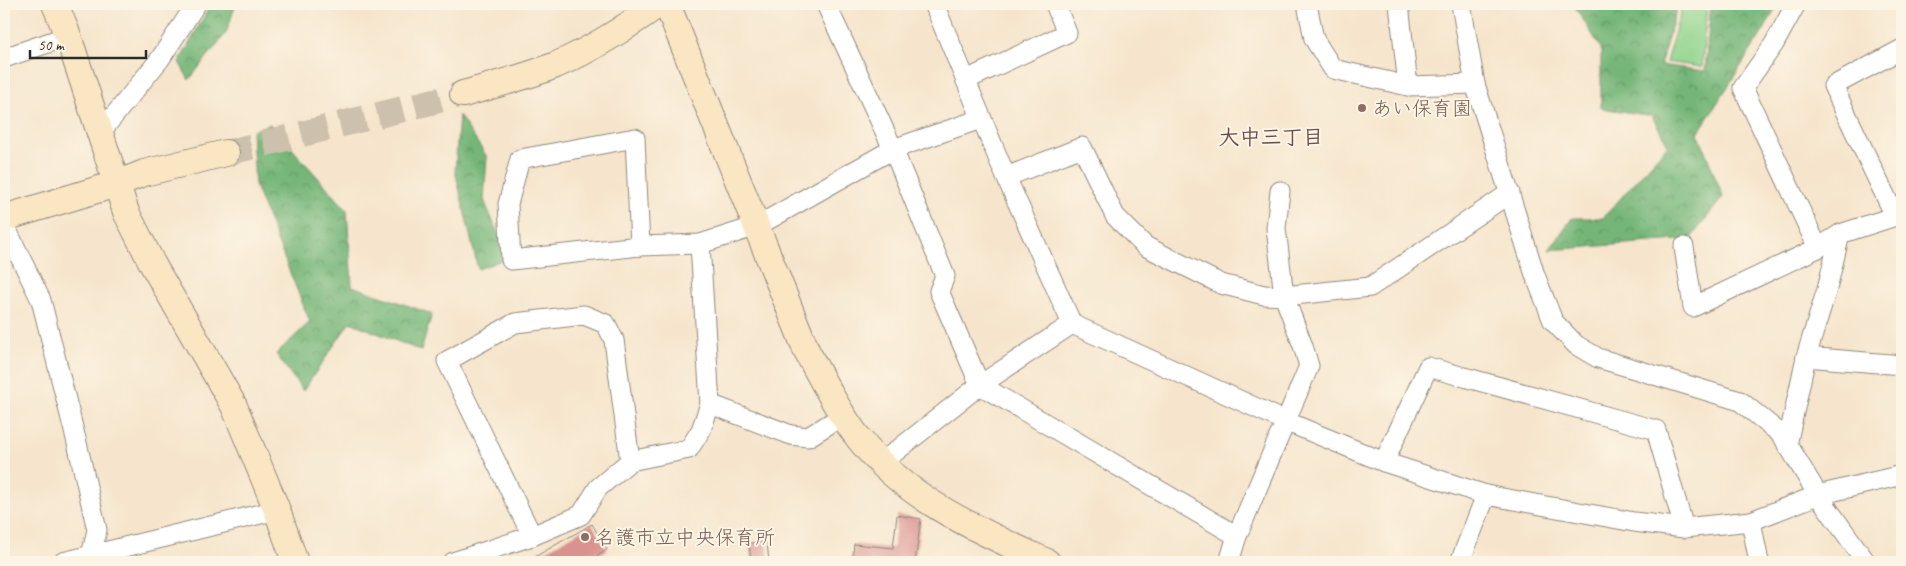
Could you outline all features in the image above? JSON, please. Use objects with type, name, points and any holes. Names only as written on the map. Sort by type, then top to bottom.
[{"type":"street","points":[[55,4],[68,36],[126,212],[153,265],[234,406],[277,510],[295,562]]},
{"type":"street","points":[[100,133],[160,59],[196,4]]},
{"type":"street","points":[[463,94],[526,76],[557,64],[620,31],[659,4]]},
{"type":"street","points":[[667,4],[807,352],[860,440],[881,463],[936,507],[981,531],[1047,562]]},
{"type":"street","points":[[826,4],[893,149],[945,276],[939,291],[980,385],[1237,536]]},
{"type":"street","points":[[934,4],[981,119],[1072,324],[1284,421],[1384,462],[1486,495],[1634,522],[1684,528],[1751,521],[1818,495],[1902,475]]},
{"type":"street","points":[[966,80],[1067,33],[1055,4]]},
{"type":"street","points":[[1307,4],[1314,39],[1333,69],[1408,86],[1475,84]]},
{"type":"street","points":[[1399,4],[1408,86]]},
{"type":"street","points":[[1461,4],[1475,84],[1535,275],[1552,321],[1576,345],[1598,358],[1740,401],[1782,435],[1818,495],[1866,562]]},
{"type":"street","points":[[1796,4],[1774,44],[1743,88],[1818,248]]},
{"type":"street","points":[[4,58],[68,36]]},
{"type":"street","points":[[1684,247],[1693,307],[1818,248],[1840,234],[1898,215],[1833,86],[1902,49]]},
{"type":"street","points":[[640,246],[635,138],[520,159],[508,204],[511,260],[640,246],[700,244],[757,226],[893,149],[981,119]]},
{"type":"street","points":[[1006,176],[1082,147],[1115,216],[1145,246],[1221,284],[1264,294],[1284,296],[1370,287],[1510,193]]},
{"type":"street","points":[[4,218],[116,184],[144,173],[226,153]]},
{"type":"street","points":[[1229,562],[1237,536],[1284,421],[1309,366],[1284,296],[1276,228],[1280,191]]},
{"type":"street","points":[[4,224],[41,300],[97,530],[91,559]]},
{"type":"street","points":[[1788,445],[1806,357],[1827,289],[1840,234]]},
{"type":"street","points":[[453,562],[532,536],[580,515],[598,488],[630,461],[689,449],[701,430],[710,404],[700,244]]},
{"type":"street","points":[[532,536],[447,361],[515,323],[584,316],[606,324],[614,340],[630,461]]},
{"type":"street","points":[[881,463],[980,385],[1072,324]]},
{"type":"street","points":[[1806,357],[1902,365]]},
{"type":"street","points":[[1384,462],[1428,368],[1656,430],[1684,528]]},
{"type":"street","points":[[710,404],[791,435],[808,438],[844,416]]},
{"type":"street","points":[[1460,562],[1486,495]]},
{"type":"street","points":[[63,562],[91,559],[277,510]]},
{"type":"street","points":[[1751,521],[1759,562]]},
{"type":"green space","points":[[211,4],[236,4],[226,33],[189,80],[179,62]]},
{"type":"green space","points":[[1573,4],[1678,4],[1660,65],[1705,71],[1711,4],[1778,4],[1764,30],[1698,133],[1723,197],[1690,239],[1549,250],[1572,218],[1603,218],[1668,145],[1652,116],[1601,108],[1601,48]]},
{"type":"green space","points":[[1683,4],[1707,4],[1702,67],[1666,62]]},
{"type":"green space","points":[[459,115],[487,157],[484,200],[508,258],[478,269],[455,171]]},
{"type":"green space","points":[[270,124],[347,210],[352,286],[432,314],[421,351],[350,322],[303,391],[276,354],[310,322],[255,186],[252,131]]},
{"type":"building","points":[[897,515],[921,519],[915,562],[852,562],[854,544],[893,548]]},
{"type":"building","name":"名護市立中央保育所","points":[[592,524],[607,550],[597,556],[600,562],[526,562]]},
{"type":"building","points":[[767,542],[769,562],[751,562],[749,543]]},
{"type":"tunnel","points":[[226,153],[463,94]]},
{"type":"place","name":"あい保育園","points":[[1362,108]]},
{"type":"place","name":"名護市立中央保育所","points":[[585,537]]},
{"type":"district","name":"大中三丁目","points":[[1271,137]]}]
